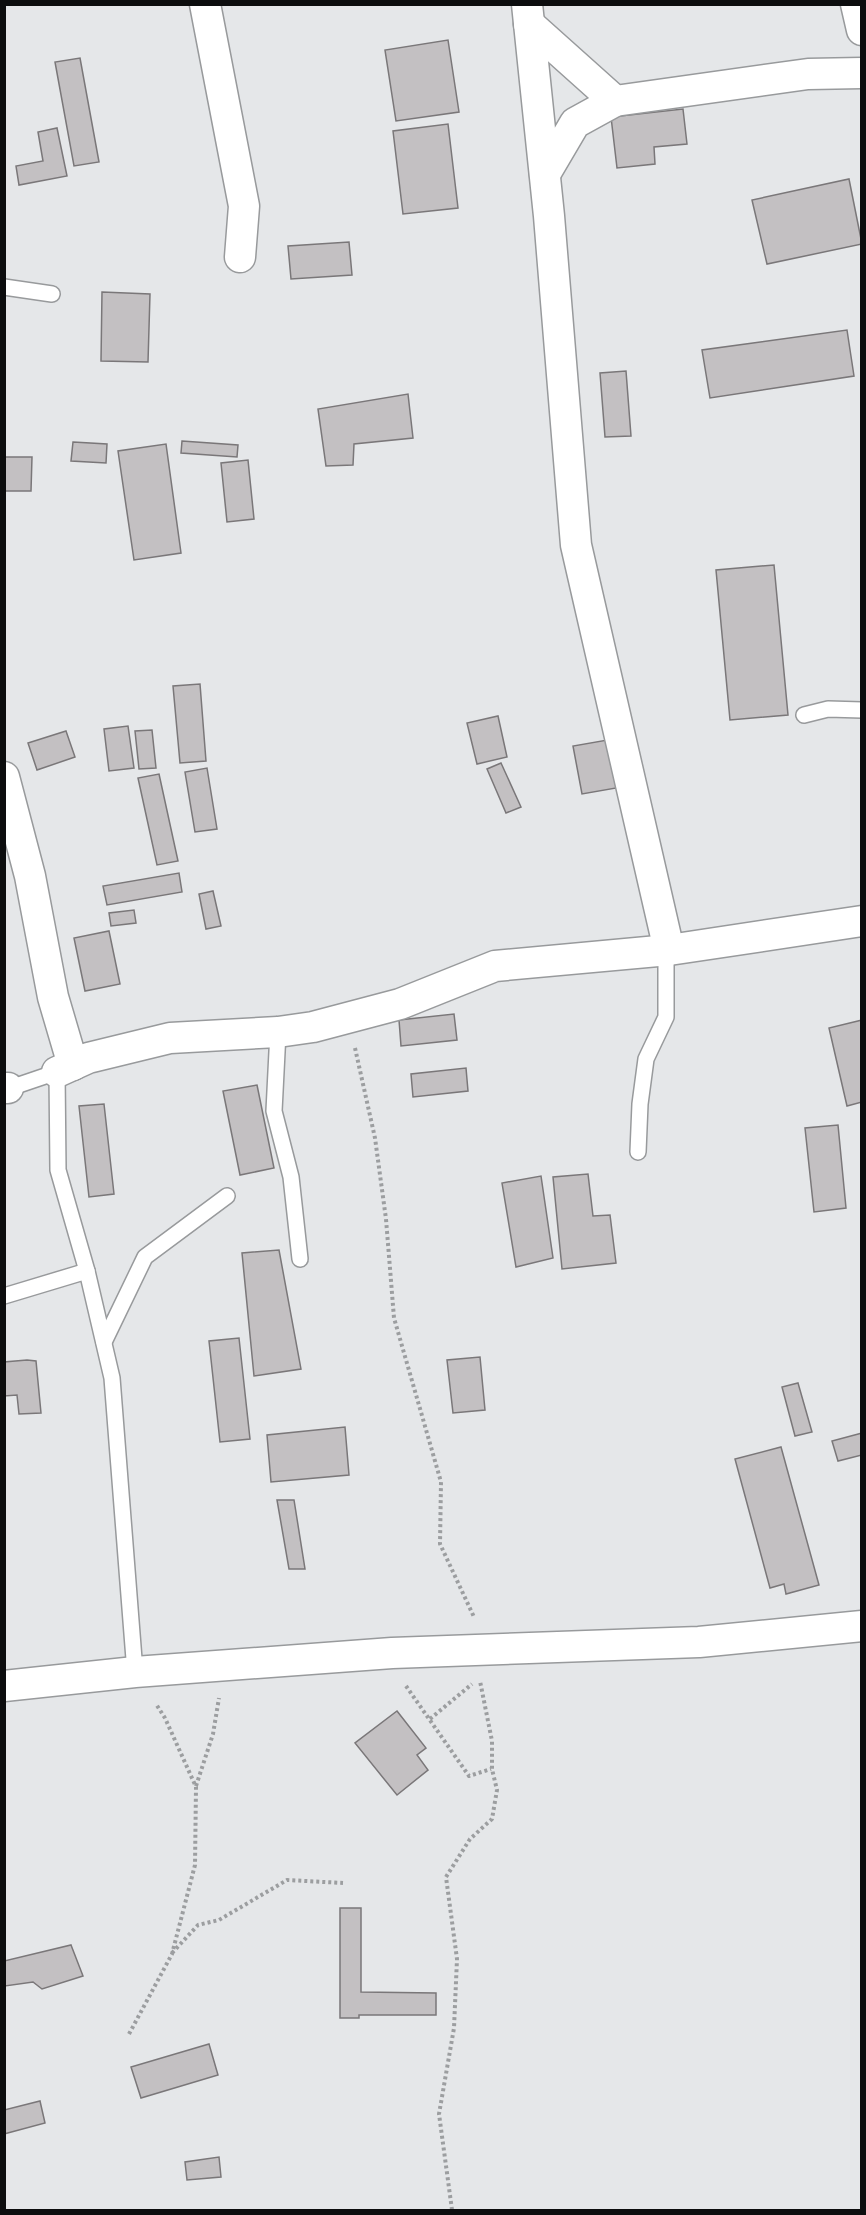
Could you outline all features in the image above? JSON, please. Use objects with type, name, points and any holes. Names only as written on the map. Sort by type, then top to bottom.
[{"type":"street","points":[[205,4],[244,206],[240,257]]},
{"type":"street","points":[[856,4],[861,30]]},
{"type":"street","points":[[528,14],[615,101]]},
{"type":"street","points":[[528,14],[545,174],[576,544],[669,950]]},
{"type":"street","points":[[545,174],[575,123],[615,101],[808,74],[861,73]]},
{"type":"street","points":[[4,777],[30,876],[65,1068],[88,1058],[170,1038],[278,1032],[348,1018],[400,1004],[495,966],[669,950],[861,921]]},
{"type":"street","points":[[4,1686],[135,1672],[392,1653],[699,1642],[861,1626]]},
{"type":"lane","points":[[4,287],[52,294]]},
{"type":"lane","points":[[804,715],[828,709],[861,710]]},
{"type":"lane","points":[[638,1152],[640,1104],[646,1059],[666,1017],[666,959],[669,950]]},
{"type":"lane","points":[[278,1032],[274,1112],[291,1177],[300,1259]]},
{"type":"lane","points":[[6,1088],[65,1068],[58,1170],[87,1271],[112,1378],[135,1672]]},
{"type":"lane","points":[[104,1342],[145,1257],[227,1196]]},
{"type":"lane","points":[[4,1296],[87,1271]]},
{"type":"path","points":[[348,1018],[375,1138],[386,1219],[394,1318],[441,1482],[440,1544],[489,1651]]},
{"type":"path","points":[[392,1653],[395,1672],[469,1776],[492,1769]]},
{"type":"path","points":[[172,1954],[195,1864],[196,1787],[213,1734],[220,1691],[212,1667]]},
{"type":"path","points":[[135,1672],[165,1718],[196,1787]]},
{"type":"path","points":[[430,1719],[479,1678],[492,1741],[492,1769],[497,1790],[492,1819],[470,1839],[446,1877],[457,1959],[454,2028],[439,2114],[452,2211]]},
{"type":"path","points":[[129,2034],[172,1954],[198,1925],[219,1920],[287,1880],[343,1883]]},
{"type":"building","points":[[448,40],[459,112],[396,121],[385,50]]},
{"type":"building","points":[[80,58],[99,162],[74,166],[55,62]]},
{"type":"building","points":[[683,109],[687,144],[654,147],[655,164],[617,168],[611,117]]},
{"type":"building","points":[[448,124],[458,208],[403,214],[393,131]]},
{"type":"building","points":[[57,128],[67,176],[19,185],[16,166],[43,161],[38,132]]},
{"type":"building","points":[[849,179],[862,244],[767,264],[752,200]]},
{"type":"building","points":[[349,242],[352,275],[291,279],[288,246]]},
{"type":"building","points":[[102,292],[150,294],[148,362],[101,361]]},
{"type":"building","points":[[847,330],[854,376],[710,398],[702,350]]},
{"type":"building","points":[[626,371],[631,436],[605,437],[600,373]]},
{"type":"building","points":[[408,394],[413,438],[354,444],[353,465],[326,466],[318,409]]},
{"type":"building","points":[[182,441],[238,445],[237,457],[181,453]]},
{"type":"building","points":[[73,442],[107,444],[106,463],[71,461]]},
{"type":"building","points":[[166,444],[181,553],[134,560],[118,451]]},
{"type":"building","points":[[4,457],[32,457],[31,491],[4,491]]},
{"type":"building","points":[[248,460],[254,519],[227,522],[221,463]]},
{"type":"building","points":[[774,565],[788,715],[730,720],[716,570]]},
{"type":"building","points":[[200,684],[206,761],[180,763],[173,686]]},
{"type":"building","points":[[498,716],[507,757],[477,764],[467,723]]},
{"type":"building","points":[[128,726],[134,768],[109,771],[104,729]]},
{"type":"building","points":[[152,730],[156,768],[139,769],[135,731]]},
{"type":"building","points":[[66,731],[75,757],[37,770],[28,743]]},
{"type":"building","points":[[613,739],[622,787],[582,794],[573,746]]},
{"type":"building","points":[[501,763],[521,807],[506,813],[487,769]]},
{"type":"building","points":[[207,768],[217,829],[195,832],[185,772]]},
{"type":"building","points":[[159,774],[178,861],[157,865],[138,778]]},
{"type":"building","points":[[179,873],[182,892],[107,905],[103,886]]},
{"type":"building","points":[[213,891],[221,926],[206,929],[199,894]]},
{"type":"building","points":[[134,910],[136,923],[111,926],[109,913]]},
{"type":"building","points":[[109,931],[120,984],[85,991],[74,938]]},
{"type":"building","points":[[454,1014],[457,1040],[401,1046],[399,1020]]},
{"type":"building","points":[[862,1020],[862,1102],[847,1106],[829,1028]]},
{"type":"building","points":[[466,1068],[468,1091],[413,1097],[411,1074]]},
{"type":"building","points":[[257,1085],[274,1168],[240,1175],[223,1091]]},
{"type":"building","points":[[104,1104],[114,1194],[89,1197],[79,1106]]},
{"type":"building","points":[[838,1125],[846,1208],[814,1212],[805,1128]]},
{"type":"building","points":[[588,1174],[593,1216],[610,1215],[616,1263],[562,1269],[553,1177]]},
{"type":"building","points":[[541,1176],[553,1258],[516,1267],[502,1183]]},
{"type":"building","points":[[279,1250],[301,1369],[254,1376],[242,1253]]},
{"type":"building","points":[[239,1338],[250,1439],[220,1442],[209,1341]]},
{"type":"building","points":[[480,1357],[485,1410],[453,1413],[447,1360]]},
{"type":"building","points":[[36,1361],[41,1413],[19,1414],[17,1395],[4,1396],[4,1362]]},
{"type":"building","points":[[798,1383],[812,1432],[795,1436],[782,1387]]},
{"type":"building","points":[[345,1427],[349,1475],[271,1482],[267,1435]]},
{"type":"building","points":[[862,1433],[862,1455],[838,1461],[832,1441]]},
{"type":"building","points":[[781,1447],[819,1585],[786,1594],[784,1584],[770,1588],[735,1459]]},
{"type":"building","points":[[277,1500],[294,1500],[305,1569],[289,1569]]},
{"type":"building","points":[[397,1711],[426,1748],[417,1755],[428,1770],[397,1795],[355,1743]]},
{"type":"building","points":[[340,1908],[361,1908],[361,1992],[436,1993],[436,2015],[359,2015],[359,2018],[340,2018]]},
{"type":"building","points":[[71,1945],[83,1976],[42,1989],[33,1982],[5,1986],[4,1961]]},
{"type":"building","points":[[209,2044],[218,2075],[141,2098],[131,2067]]},
{"type":"building","points":[[40,2101],[45,2123],[4,2134],[4,2110]]},
{"type":"building","points":[[219,2157],[221,2177],[187,2180],[185,2162]]}]
